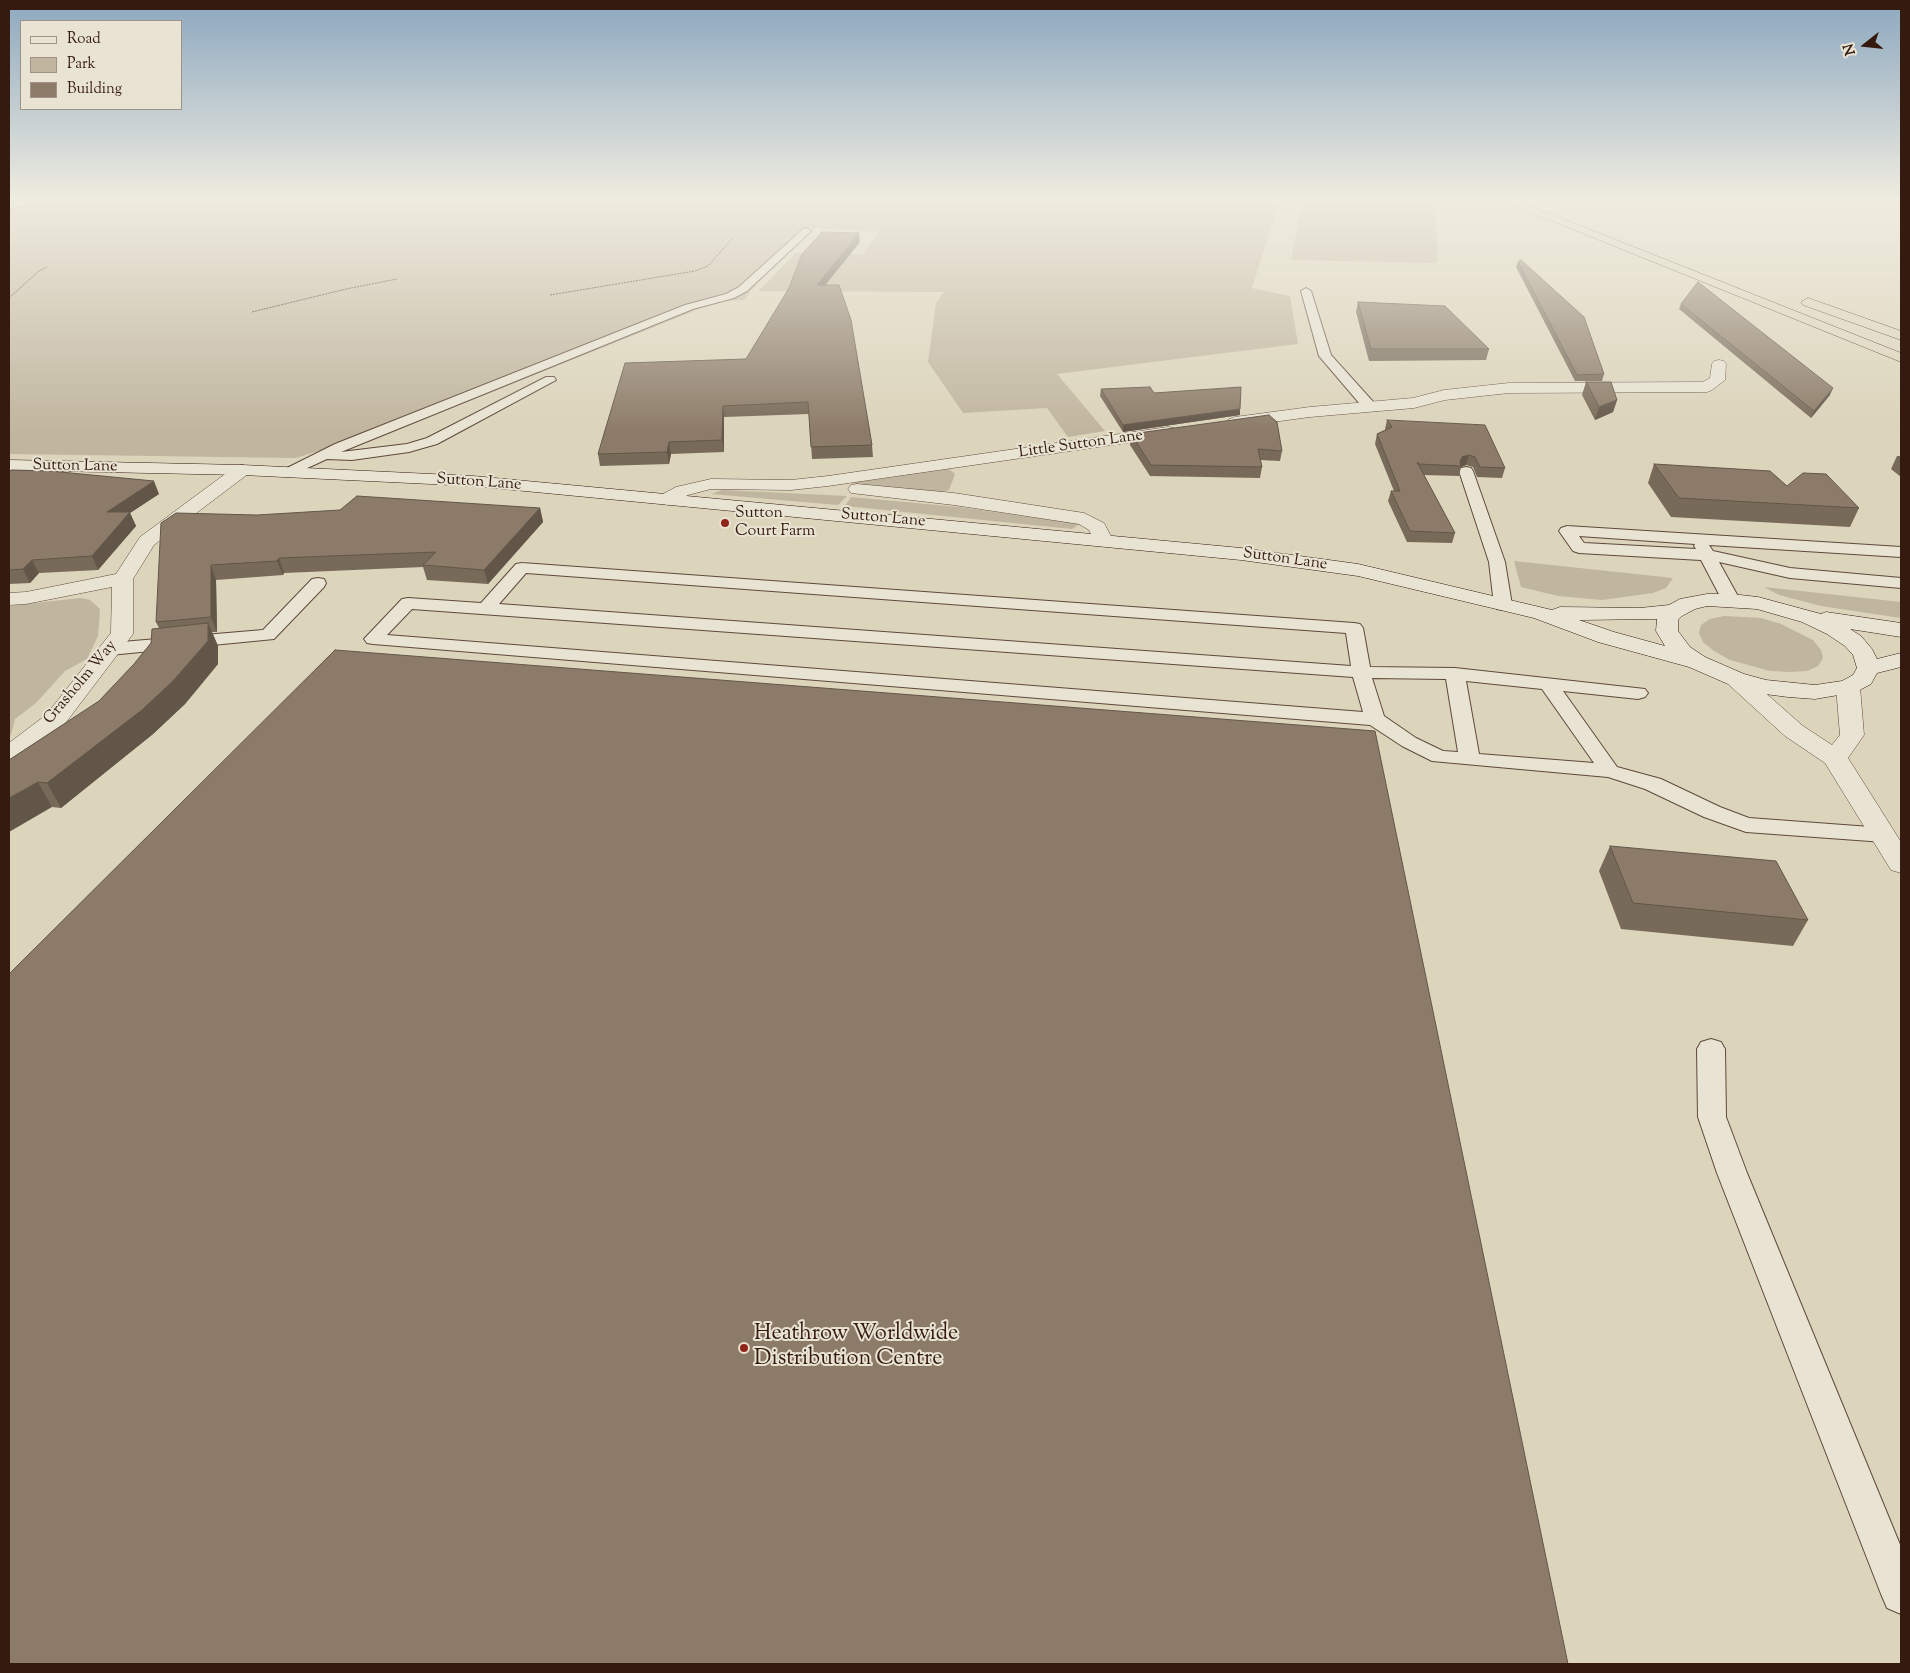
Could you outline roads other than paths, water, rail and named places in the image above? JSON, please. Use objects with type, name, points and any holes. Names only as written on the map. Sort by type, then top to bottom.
[{"type":"highway","points":[[1693,275],[1901,358]]},
{"type":"highway","points":[[1797,298],[1901,336]]},
{"type":"street","points":[[1218,425],[1310,412],[1414,403],[1444,396],[1509,388],[1707,387],[1718,380],[1719,364]]},
{"type":"street","name":"Little Sutton Lane","points":[[668,499],[682,491],[711,484],[791,485],[967,462],[1180,430]]},
{"type":"street","points":[[954,499],[964,490],[967,462]]},
{"type":"street","name":"Sutton Lane","points":[[9,465],[242,470],[473,481],[1241,554],[1358,570],[1541,613],[1606,636],[1697,662]]},
{"type":"street","points":[[9,599],[26,598],[123,580],[147,541],[242,470]]},
{"type":"street","points":[[791,485],[882,490],[1084,519],[1090,521],[1097,528],[1103,540]]},
{"type":"street","name":"Grasholm Way","points":[[9,756],[55,720],[122,634],[123,580]]},
{"type":"street","name":"Sutton Lane","points":[[1541,613],[1640,614],[1674,611],[1688,604],[1707,600],[1732,600],[1758,603],[1810,617]]},
{"type":"street","points":[[1674,611],[1667,620],[1667,631],[1682,652],[1697,662],[1736,679],[1765,687],[1815,692],[1848,687],[1863,679],[1868,668],[1864,654],[1853,641],[1835,629],[1810,617]]},
{"type":"street","points":[[1810,617],[1901,630]]},
{"type":"street","points":[[1868,668],[1901,660]]},
{"type":"street","points":[[1736,679],[1794,731],[1835,758],[1901,864]]},
{"type":"street","points":[[1835,758],[1852,735],[1848,687]]},
{"type":"lane","points":[[290,472],[321,456],[689,307],[730,296],[743,289],[758,275]]},
{"type":"lane","points":[[1306,291],[1325,356],[1371,408]]},
{"type":"lane","points":[[321,456],[352,456],[409,448],[432,441],[550,380]]},
{"type":"lane","points":[[1466,472],[1497,562],[1503,605]]},
{"type":"lane","points":[[1901,552],[1567,531],[1579,548],[1708,555],[1790,573],[1901,583]]},
{"type":"lane","points":[[1699,540],[1732,600]]},
{"type":"lane","points":[[486,608],[522,568],[1354,628],[1361,672],[1375,719]]},
{"type":"lane","points":[[110,649],[268,635],[318,583]]},
{"type":"lane","points":[[1638,693],[1455,674],[1361,672],[408,602],[373,639],[1375,719],[1409,742],[1440,757],[1610,771],[1654,784],[1712,812],[1746,825],[1884,835]]},
{"type":"lane","points":[[1455,674],[1470,759]]},
{"type":"lane","points":[[1548,683],[1610,771]]},
{"type":"lane","points":[[1711,1049],[1712,1117],[1732,1173],[1901,1594]]},
{"type":"place","name":"Sutton Court Farm","points":[[725,523]]},
{"type":"place","name":"Heathrow Worldwide Distribution Centre","points":[[744,1348]]}]
